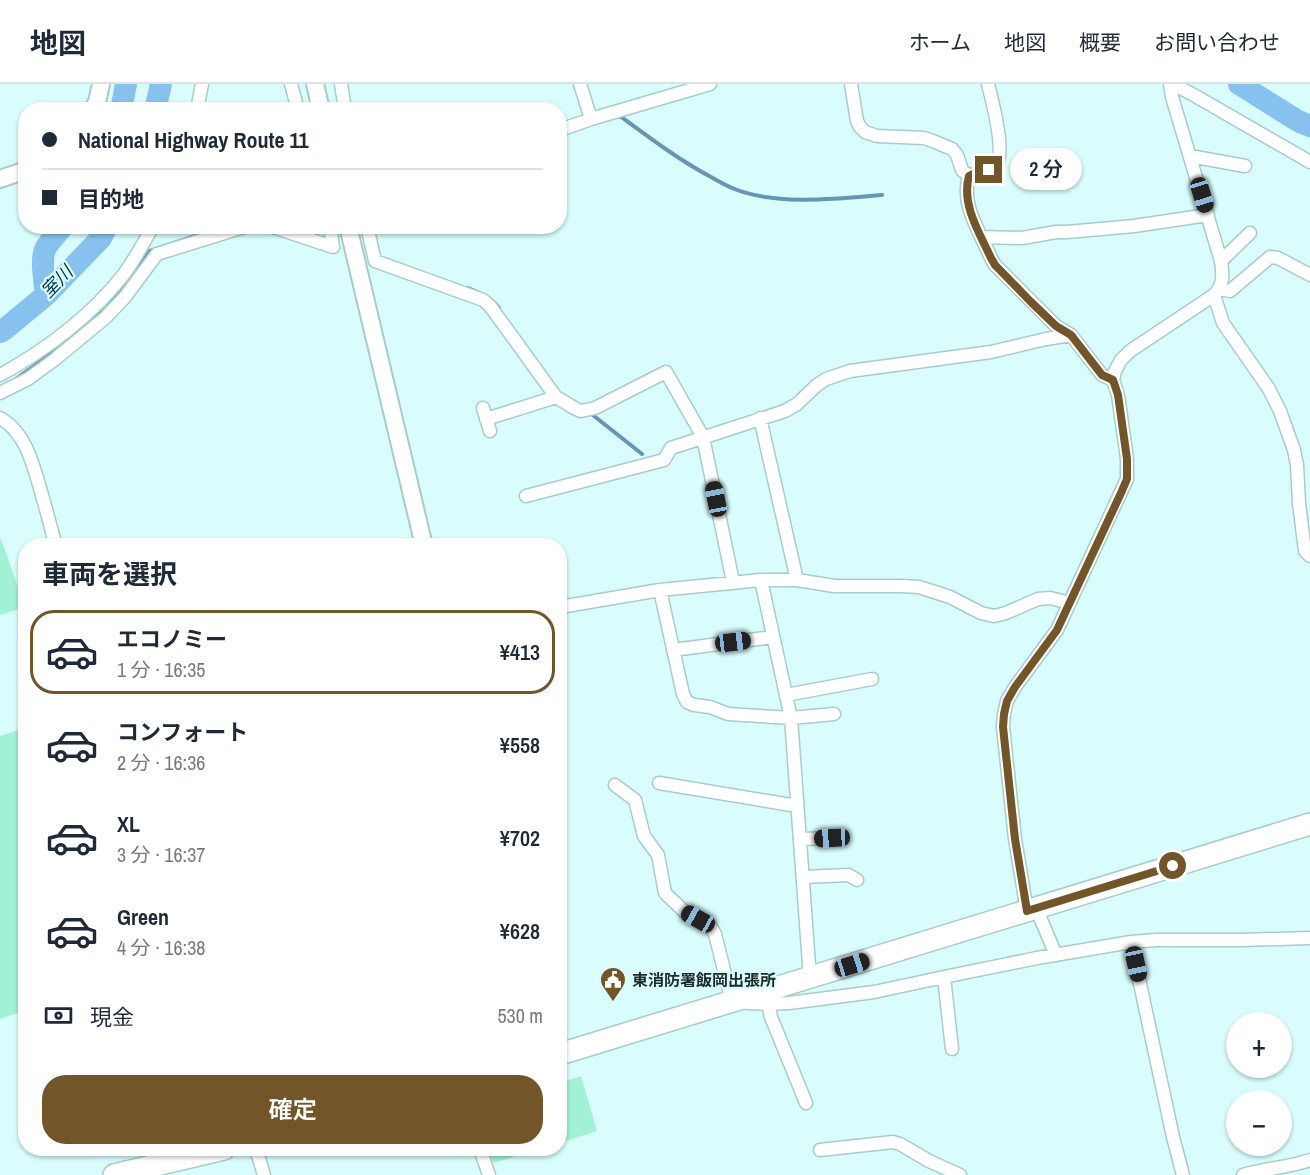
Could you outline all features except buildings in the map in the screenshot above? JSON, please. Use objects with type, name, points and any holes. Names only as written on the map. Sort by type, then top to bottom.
[{"type":"highway","points":[[567,1052],[1310,824]]},
{"type":"highway","points":[[114,1175],[194,1156]]},
{"type":"street","points":[[97,102],[100,84]]},
{"type":"street","points":[[199,102],[202,84]]},
{"type":"street","points":[[291,84],[296,102]]},
{"type":"street","points":[[341,84],[344,102]]},
{"type":"street","points":[[580,84],[591,119]]},
{"type":"street","points":[[567,128],[710,84]]},
{"type":"street","points":[[851,84],[857,120],[864,132],[877,136],[924,138],[933,141],[952,150],[957,155],[962,170],[969,176]]},
{"type":"street","points":[[988,84],[999,135],[999,158],[996,165],[989,170],[969,176],[966,184],[967,202],[981,237],[995,265],[1056,326],[1071,335],[1102,375],[1113,380]]},
{"type":"street","points":[[1310,162],[1171,84],[1172,97],[1221,261],[1223,273],[1217,292],[1223,323],[1269,389],[1280,411],[1294,450],[1305,551],[1310,556]]},
{"type":"street","points":[[316,87],[319,102]]},
{"type":"street","points":[[1190,156],[1245,166]]},
{"type":"street","points":[[0,179],[18,173]]},
{"type":"street","points":[[981,237],[1022,238],[1056,232],[1134,226],[1208,215]]},
{"type":"street","points":[[1221,261],[1250,233]]},
{"type":"street","points":[[0,375],[42,349],[70,328],[100,300],[124,273],[148,234]]},
{"type":"street","points":[[0,393],[36,373],[105,318],[125,297],[157,254],[221,234]]},
{"type":"street","points":[[294,234],[333,247],[331,234]]},
{"type":"street","points":[[350,234],[422,538]]},
{"type":"street","points":[[370,234],[375,261],[483,300],[490,306],[556,397],[576,409],[581,411],[595,408],[666,372],[703,437],[733,582]]},
{"type":"street","points":[[1056,955],[1031,909],[1015,839],[1003,727],[1004,714],[1007,701],[1015,687],[1057,630],[1127,479],[1127,459],[1118,395],[1113,380],[1115,371],[1121,360],[1131,351],[1217,292],[1230,291],[1270,257],[1278,258],[1310,275]]},
{"type":"street","points":[[526,496],[664,460],[671,448],[785,411],[797,404],[817,384],[850,371],[991,352],[1071,335]]},
{"type":"street","points":[[487,419],[556,397]]},
{"type":"street","points":[[0,418],[20,437],[31,457],[54,538]]},
{"type":"street","points":[[760,418],[797,580]]},
{"type":"street","points":[[567,606],[660,590],[761,580],[797,580],[834,586],[919,587],[950,597],[981,613],[994,616],[1038,599],[1050,597],[1070,603]]},
{"type":"street","points":[[761,580],[791,718],[810,978]]},
{"type":"street","points":[[660,590],[683,694],[687,702],[710,706],[728,714],[791,718],[834,714]]},
{"type":"street","points":[[673,650],[773,637]]},
{"type":"street","points":[[786,694],[872,679]]},
{"type":"street","points":[[659,783],[797,806]]},
{"type":"street","points":[[615,785],[635,800],[644,836],[658,855],[665,893],[686,913],[710,926],[715,934],[732,1002],[789,1003],[874,992],[1131,942],[1310,938]]},
{"type":"street","points":[[800,839],[832,838]]},
{"type":"street","points":[[803,878],[849,875],[857,880]]},
{"type":"street","points":[[1131,942],[1183,1175]]},
{"type":"street","points":[[944,977],[952,1049]]},
{"type":"street","points":[[768,1004],[771,1017],[806,1103]]},
{"type":"street","points":[[820,1150],[893,1142],[960,1175]]},
{"type":"street","points":[[258,1156],[264,1175]]},
{"type":"street","points":[[482,1156],[489,1175]]},
{"type":"street","points":[[1242,1175],[1275,1167],[1299,1170],[1310,1160]]},
{"type":"waterway","points":[[123,102],[126,84]]},
{"type":"waterway","name":"室川","points":[[157,102],[161,84]]},
{"type":"waterway","name":"室川","points":[[1239,84],[1298,121],[1310,126]]},
{"type":"waterway","points":[[618,117],[620,116],[699,170],[729,187],[749,194],[806,200],[882,195]]},
{"type":"waterway","points":[[46,295],[43,256],[56,234]]},
{"type":"waterway","name":"室川","points":[[0,332],[46,295],[103,234]]},
{"type":"waterway","points":[[83,329],[107,308],[150,251],[201,234]]},
{"type":"waterway","points":[[468,288],[489,298],[499,308]]},
{"type":"waterway","points":[[16,379],[61,347]]},
{"type":"waterway","points":[[589,412],[642,454]]},
{"type":"place","name":"東消防署飯岡出張所","points":[[613,1003]]},
{"type":"route","points":[[989,170],[969,176],[966,184],[967,202],[991,258],[1031,302],[1056,326],[1071,335],[1102,375],[1113,380],[1118,395],[1127,459],[1127,479],[1057,630],[1015,687],[1007,701],[1004,714],[1003,727],[1015,839],[1027,911],[1173,866]]}]
